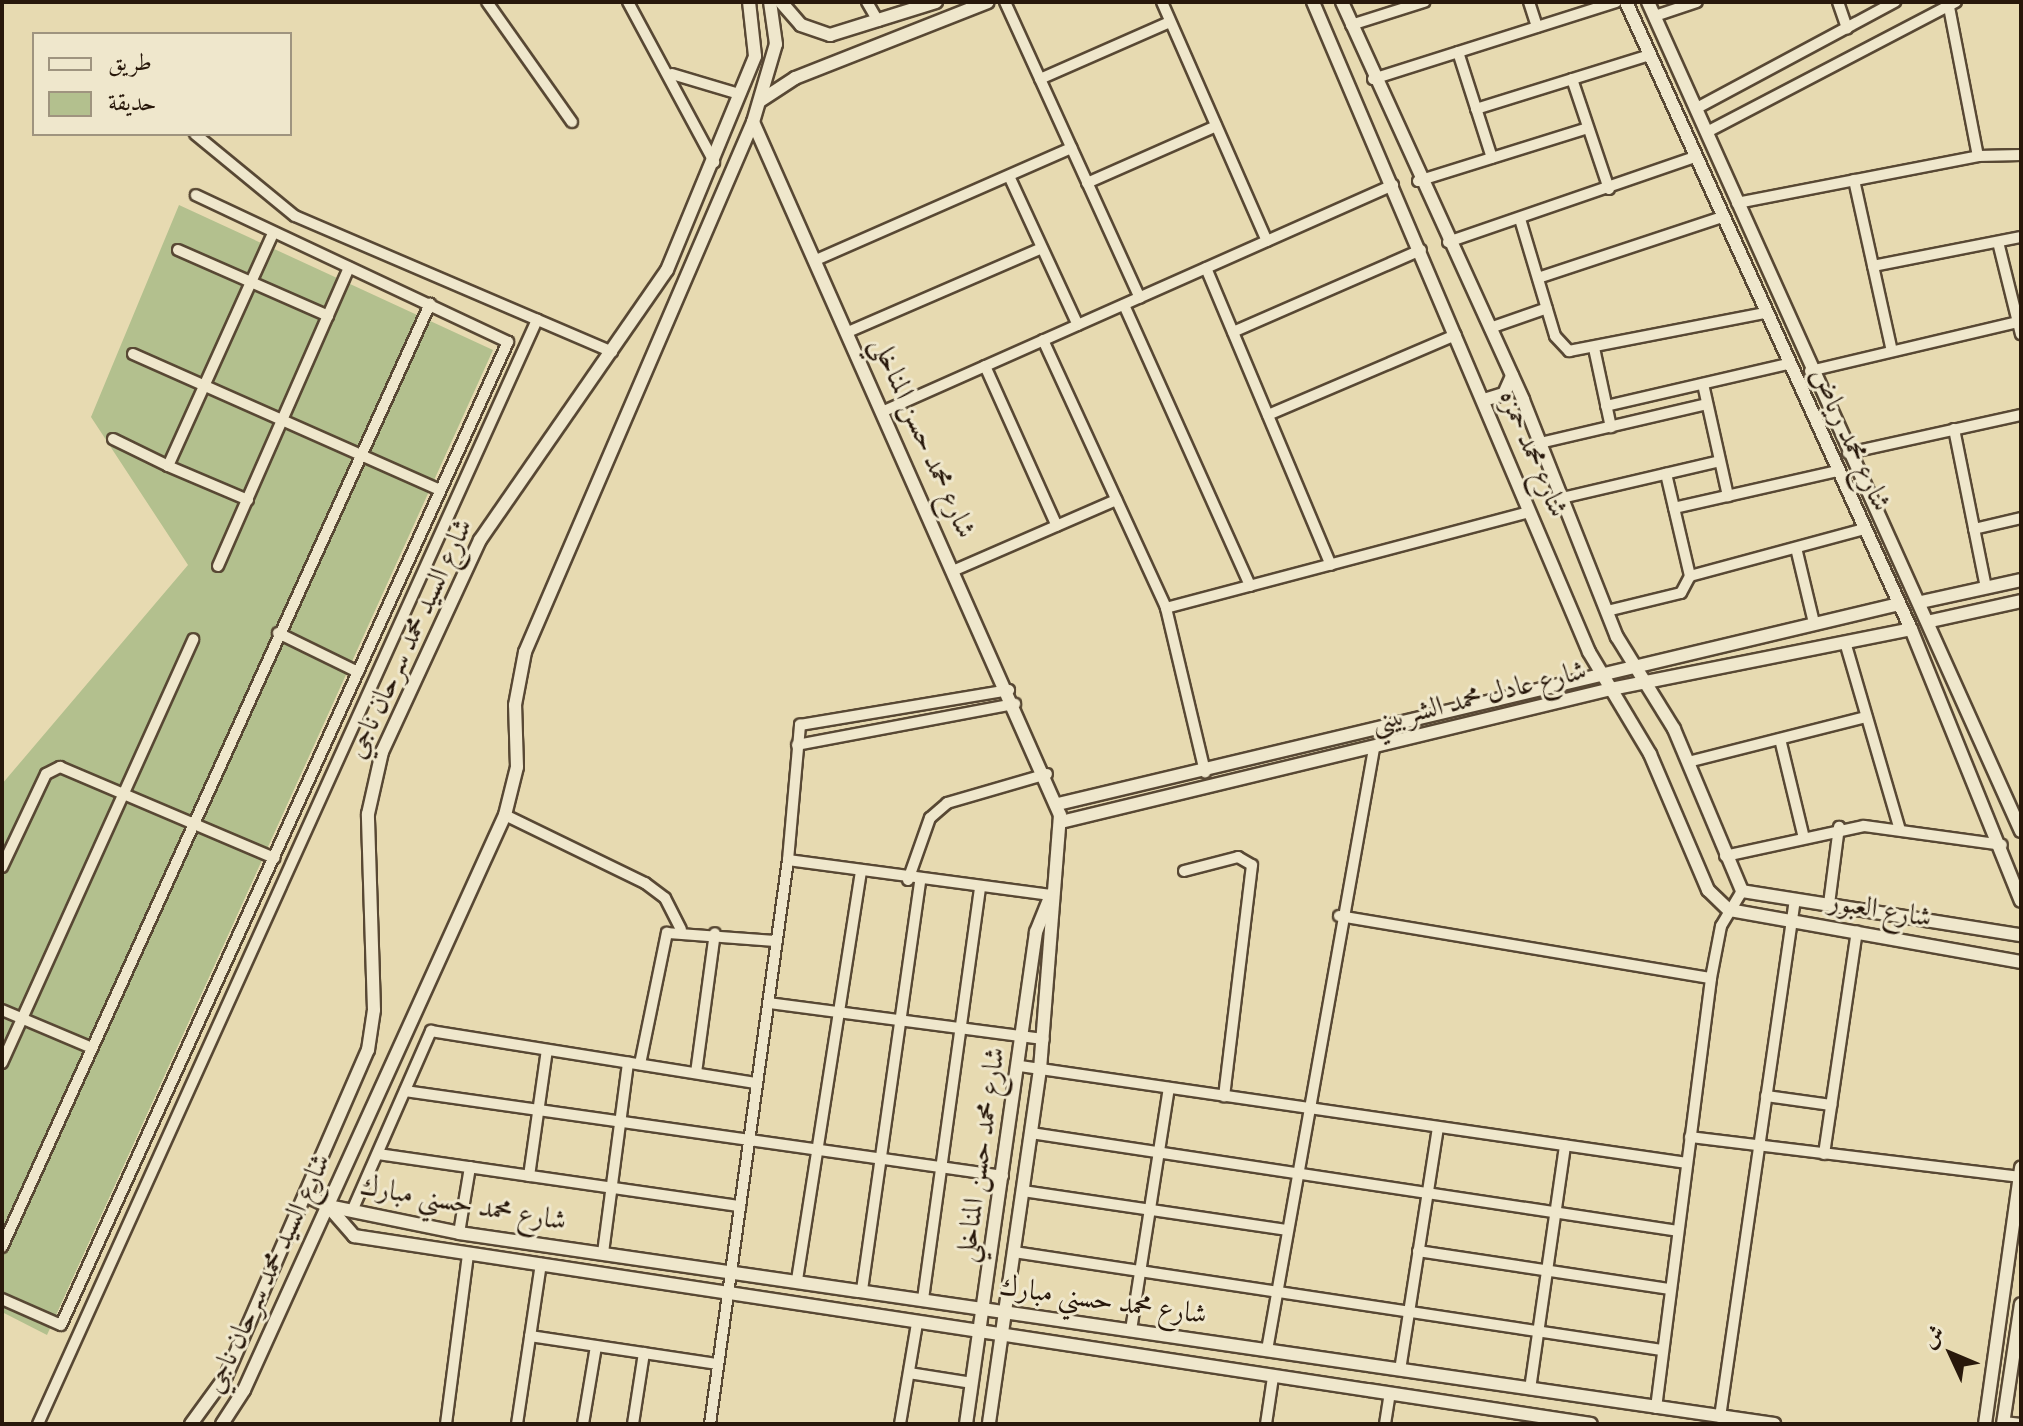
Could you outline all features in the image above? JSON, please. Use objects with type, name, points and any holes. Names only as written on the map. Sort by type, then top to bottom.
[{"type":"street","points":[[487,2],[572,122]]},
{"type":"street","points":[[628,2],[672,74],[714,162]]},
{"type":"street","points":[[672,74],[739,94],[757,40],[749,2]]},
{"type":"street","points":[[753,122],[776,44],[770,2]]},
{"type":"street","points":[[781,2],[794,20],[820,33],[878,21],[936,2]]},
{"type":"street","points":[[867,2],[878,21]]},
{"type":"street","points":[[760,101],[795,78],[988,2]]},
{"type":"street","points":[[1005,2],[1140,298]]},
{"type":"street","points":[[1162,2],[1267,241]]},
{"type":"street","name":"شارع محمد حمزه","points":[[1313,2],[1600,673],[1650,754],[1697,871],[1729,910]]},
{"type":"street","name":"شارع محمد حمزه","points":[[1342,2],[1418,181],[1512,376],[1607,611],[1633,665],[1646,683],[1688,762],[1742,891]]},
{"type":"street","points":[[1529,2],[1537,27]]},
{"type":"street","points":[[1373,79],[1616,2]]},
{"type":"street","name":"شارع محمد رياض","points":[[1626,2],[1812,418],[1911,629],[2002,845],[2021,901]]},
{"type":"street","name":"شارع محمد رياض","points":[[1648,2],[1810,371],[1931,621],[2021,831]]},
{"type":"street","points":[[1655,16],[1697,2]]},
{"type":"street","points":[[1838,2],[1847,28]]},
{"type":"street","points":[[1679,125],[1697,108],[1895,2]]},
{"type":"street","points":[[1351,25],[1416,3]]},
{"type":"street","points":[[1707,132],[1951,3],[1978,156]]},
{"type":"street","points":[[1040,79],[1170,22]]},
{"type":"street","points":[[1458,52],[1492,158]]},
{"type":"street","points":[[1476,109],[1649,55]]},
{"type":"street","points":[[1572,79],[1609,189]]},
{"type":"street","name":"شارع السيد محمد سرحان ناجي","points":[[191,1424],[226,1376],[305,1195],[374,1024],[368,814],[382,752],[480,540],[642,312],[714,162],[739,94]]},
{"type":"street","name":"شارع السيد محمد سرحان ناجي","points":[[222,1424],[328,1206],[505,815],[517,767],[515,705],[525,652],[753,122]]},
{"type":"street","name":"شارع محمد حسن المناخلي","points":[[753,122],[1058,804],[1061,822],[1051,895],[1044,1039],[989,1424]]},
{"type":"street","points":[[1087,183],[1216,126]]},
{"type":"street","points":[[1418,181],[1588,128]]},
{"type":"street","points":[[197,136],[295,216],[612,352]]},
{"type":"street","points":[[816,260],[1071,148]]},
{"type":"street","points":[[1737,203],[1978,156],[2021,155]]},
{"type":"street","points":[[1448,242],[1695,157]]},
{"type":"street","points":[[1009,176],[1078,325]]},
{"type":"street","points":[[1854,180],[1892,351]]},
{"type":"street","points":[[884,411],[1393,185]]},
{"type":"street","points":[[2,1299],[61,1325],[508,342],[196,195]]},
{"type":"street","points":[[1538,278],[1722,217]]},
{"type":"street","points":[[1520,219],[1547,308],[1563,348],[1594,348],[1765,313]]},
{"type":"street","points":[[168,466],[273,233]]},
{"type":"street","points":[[1873,266],[2021,237]]},
{"type":"street","points":[[1998,242],[2021,334]]},
{"type":"street","points":[[848,332],[1042,248]]},
{"type":"street","points":[[178,250],[328,316]]},
{"type":"street","points":[[1233,332],[1421,250]]},
{"type":"street","points":[[218,566],[349,267]]},
{"type":"street","points":[[1206,268],[1331,565]]},
{"type":"street","points":[[2,1247],[278,633],[430,304]]},
{"type":"street","points":[[1124,305],[1250,586]]},
{"type":"street","points":[[1490,328],[1547,308]]},
{"type":"street","points":[[642,312],[665,321]]},
{"type":"street","points":[[38,1424],[537,320]]},
{"type":"street","points":[[1810,371],[2018,322]]},
{"type":"street","points":[[1268,415],[1456,335]]},
{"type":"street","points":[[1043,340],[1166,608],[1205,772]]},
{"type":"street","points":[[1594,348],[1611,427]]},
{"type":"street","points":[[133,354],[440,490]]},
{"type":"street","points":[[1606,406],[1788,364]]},
{"type":"street","points":[[985,366],[1057,526]]},
{"type":"street","points":[[1484,400],[1504,394],[1512,376]]},
{"type":"street","points":[[1703,384],[1728,496]]},
{"type":"street","points":[[1540,443],[1707,404]]},
{"type":"street","points":[[1812,418],[1821,421],[1829,411]]},
{"type":"street","points":[[1826,447],[1845,447],[2021,415]]},
{"type":"street","points":[[1954,429],[1986,587]]},
{"type":"street","points":[[113,439],[248,500]]},
{"type":"street","points":[[1562,498],[1720,461]]},
{"type":"street","points":[[1674,508],[1837,471]]},
{"type":"street","points":[[1607,611],[1681,593],[1690,576],[1666,474]]},
{"type":"street","points":[[955,570],[1116,500]]},
{"type":"street","points":[[1166,608],[1530,512]]},
{"type":"street","points":[[1974,529],[2021,518]]},
{"type":"street","points":[[1690,576],[1797,552],[1806,543],[1864,529]]},
{"type":"street","points":[[1797,552],[1814,623]]},
{"type":"street","points":[[1921,602],[2021,580]]},
{"type":"street","points":[[1931,621],[2021,601]]},
{"type":"street","name":"شارع عادل محمد الشربيني","points":[[1058,804],[1205,772],[1633,665],[1899,604]]},
{"type":"street","name":"شارع عادل محمد الشربيني","points":[[1061,822],[1374,749],[1611,689],[1911,629]]},
{"type":"street","points":[[278,633],[358,672]]},
{"type":"street","points":[[2,1063],[193,639]]},
{"type":"street","points":[[1845,642],[1900,830]]},
{"type":"street","points":[[710,1424],[788,860],[800,725],[1009,690]]},
{"type":"street","points":[[797,745],[1015,704]]},
{"type":"street","points":[[902,708],[905,724]]},
{"type":"street","points":[[1688,762],[1866,717]]},
{"type":"street","points":[[1780,739],[1803,834]]},
{"type":"street","points":[[1267,1350],[1339,916],[1352,891],[1374,749]]},
{"type":"street","points":[[1266,757],[1269,774]]},
{"type":"street","points":[[2,867],[51,769],[71,768],[274,858]]},
{"type":"street","points":[[862,1290],[900,1019],[914,881],[930,818],[947,803],[1047,774]]},
{"type":"street","points":[[505,815],[645,883],[665,898],[681,929]]},
{"type":"street","points":[[1725,856],[1839,827],[1900,830],[2002,845]]},
{"type":"street","points":[[1829,904],[1839,827]]},
{"type":"street","points":[[1184,871],[1238,857],[1252,865],[1224,1096]]},
{"type":"street","points":[[788,860],[980,890],[1051,895]]},
{"type":"street","points":[[797,1280],[861,872]]},
{"type":"street","points":[[923,1299],[980,890]]},
{"type":"street","points":[[1656,1408],[1711,978],[1729,910],[1742,891]]},
{"type":"street","name":"شارع العبور","points":[[1742,891],[2021,935]]},
{"type":"street","name":"شارع محمد حسن المناخلي","points":[[966,1424],[1020,1066],[1036,932],[1051,895]]},
{"type":"street","points":[[1720,1417],[1795,899]]},
{"type":"street","name":"شارع العبور","points":[[1729,910],[2021,962]]},
{"type":"street","points":[[1339,916],[1711,978]]},
{"type":"street","points":[[603,1253],[621,1121],[659,943],[681,929],[777,941]]},
{"type":"street","points":[[1824,1154],[1857,931]]},
{"type":"street","points":[[239,932],[257,940]]},
{"type":"street","points":[[696,1073],[715,933]]},
{"type":"street","points":[[769,1003],[1044,1039]]},
{"type":"street","points":[[2,1010],[92,1048]]},
{"type":"street","points":[[352,1211],[431,1031],[757,1083]]},
{"type":"street","points":[[529,1176],[547,1050]]},
{"type":"street","points":[[1020,1066],[1687,1163]]},
{"type":"street","points":[[1131,1330],[1169,1088]]},
{"type":"street","points":[[405,1091],[1003,1176]]},
{"type":"street","points":[[1766,1096],[1831,1105]]},
{"type":"street","points":[[1400,1370],[1438,1127]]},
{"type":"street","points":[[1031,1133],[1678,1231]]},
{"type":"street","points":[[1690,1137],[1824,1154],[2020,1172],[1996,1422]]},
{"type":"street","points":[[1530,1389],[1565,1145]]},
{"type":"street","points":[[378,1154],[740,1206]]},
{"type":"street","points":[[459,1233],[470,1167]]},
{"type":"street","points":[[1023,1191],[1286,1230]]},
{"type":"street","points":[[305,1195],[328,1206]]},
{"type":"street","name":"شارع محمد حسني مبارك","points":[[328,1206],[459,1233],[1774,1424]]},
{"type":"street","name":"شارع محمد حسني مبارك","points":[[328,1206],[354,1236],[728,1296],[1591,1424]]},
{"type":"street","points":[[1418,1251],[1670,1289]]},
{"type":"street","points":[[1014,1252],[1662,1350]]},
{"type":"street","points":[[446,1424],[468,1254]]},
{"type":"street","points":[[517,1424],[541,1264]]},
{"type":"street","points":[[1996,1422],[2016,1387],[2020,1311]]},
{"type":"street","points":[[900,1424],[917,1324]]},
{"type":"street","points":[[530,1336],[718,1364]]},
{"type":"street","points":[[583,1424],[596,1346]]},
{"type":"street","points":[[633,1424],[644,1353]]},
{"type":"street","points":[[1361,1390],[1364,1365]]},
{"type":"street","points":[[909,1373],[972,1383]]},
{"type":"street","points":[[1266,1424],[1273,1377]]},
{"type":"street","points":[[1385,1424],[1390,1394]]},
{"type":"street","points":[[1996,1422],[2021,1424]]},
{"type":"green space","points":[[179,205],[493,350],[47,1335],[2,1312],[2,784],[188,565],[91,417]]}]
